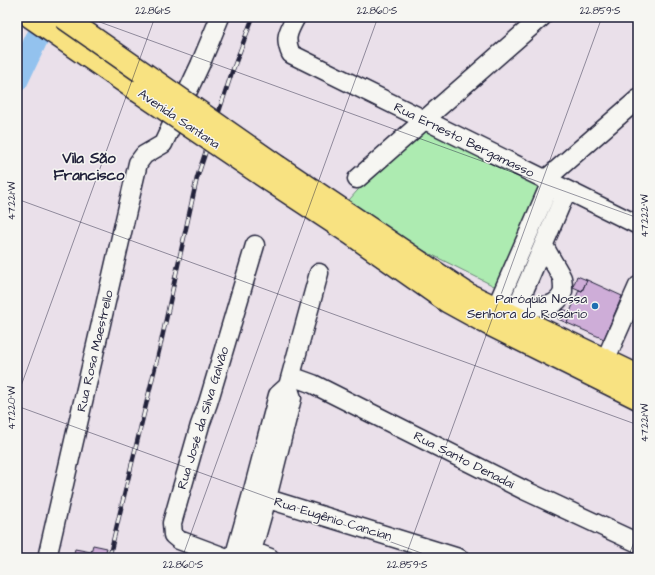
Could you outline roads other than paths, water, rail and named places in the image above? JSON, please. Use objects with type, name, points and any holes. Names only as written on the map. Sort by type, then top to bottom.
[{"type":"main road","name":"Avenida Santana","points":[[63,17],[274,174]]},
{"type":"main road","name":"Avenida Santana","points":[[34,19],[330,211],[479,300],[504,317],[601,369]]},
{"type":"main road","points":[[601,369],[638,376]]},
{"type":"main road","points":[[601,369],[638,398]]},
{"type":"street","name":"Rua Rosa Maestrello","points":[[47,558],[138,163],[144,155],[163,144],[200,65],[220,17]]},
{"type":"street","name":"Rua Ernesto Bergamasso","points":[[296,17],[288,32],[286,43],[291,54],[638,225]]},
{"type":"street","points":[[357,179],[542,17]]},
{"type":"street","points":[[504,317],[548,181],[638,99]]},
{"type":"street","points":[[504,317],[544,245],[567,190]]},
{"type":"street","name":"Rua José da Silva Galvão","points":[[228,558],[179,540],[173,536],[172,523],[200,425],[208,403],[255,245]]},
{"type":"street","points":[[504,317],[555,303],[562,295],[562,280],[544,245]]},
{"type":"street","points":[[270,558],[251,554],[260,496],[278,395],[289,381],[319,273]]},
{"type":"street","points":[[601,369],[638,286]]},
{"type":"street","name":"Rua Santo Denadai","points":[[289,381],[313,384],[524,490],[638,542]]},
{"type":"street","points":[[234,558],[260,496]]},
{"type":"street","name":"Rua Eugênio Cancian","points":[[260,496],[459,558]]},
{"type":"waterway","points":[[17,80],[49,17]]},
{"type":"railway","points":[[109,558],[160,347],[197,178],[232,72],[253,17]]},
{"type":"place","name":"Paróquia Nossa Senhora do Rosário","points":[[595,306]]},
{"type":"district","name":"Vila São Francisco","points":[[89,166]]}]
